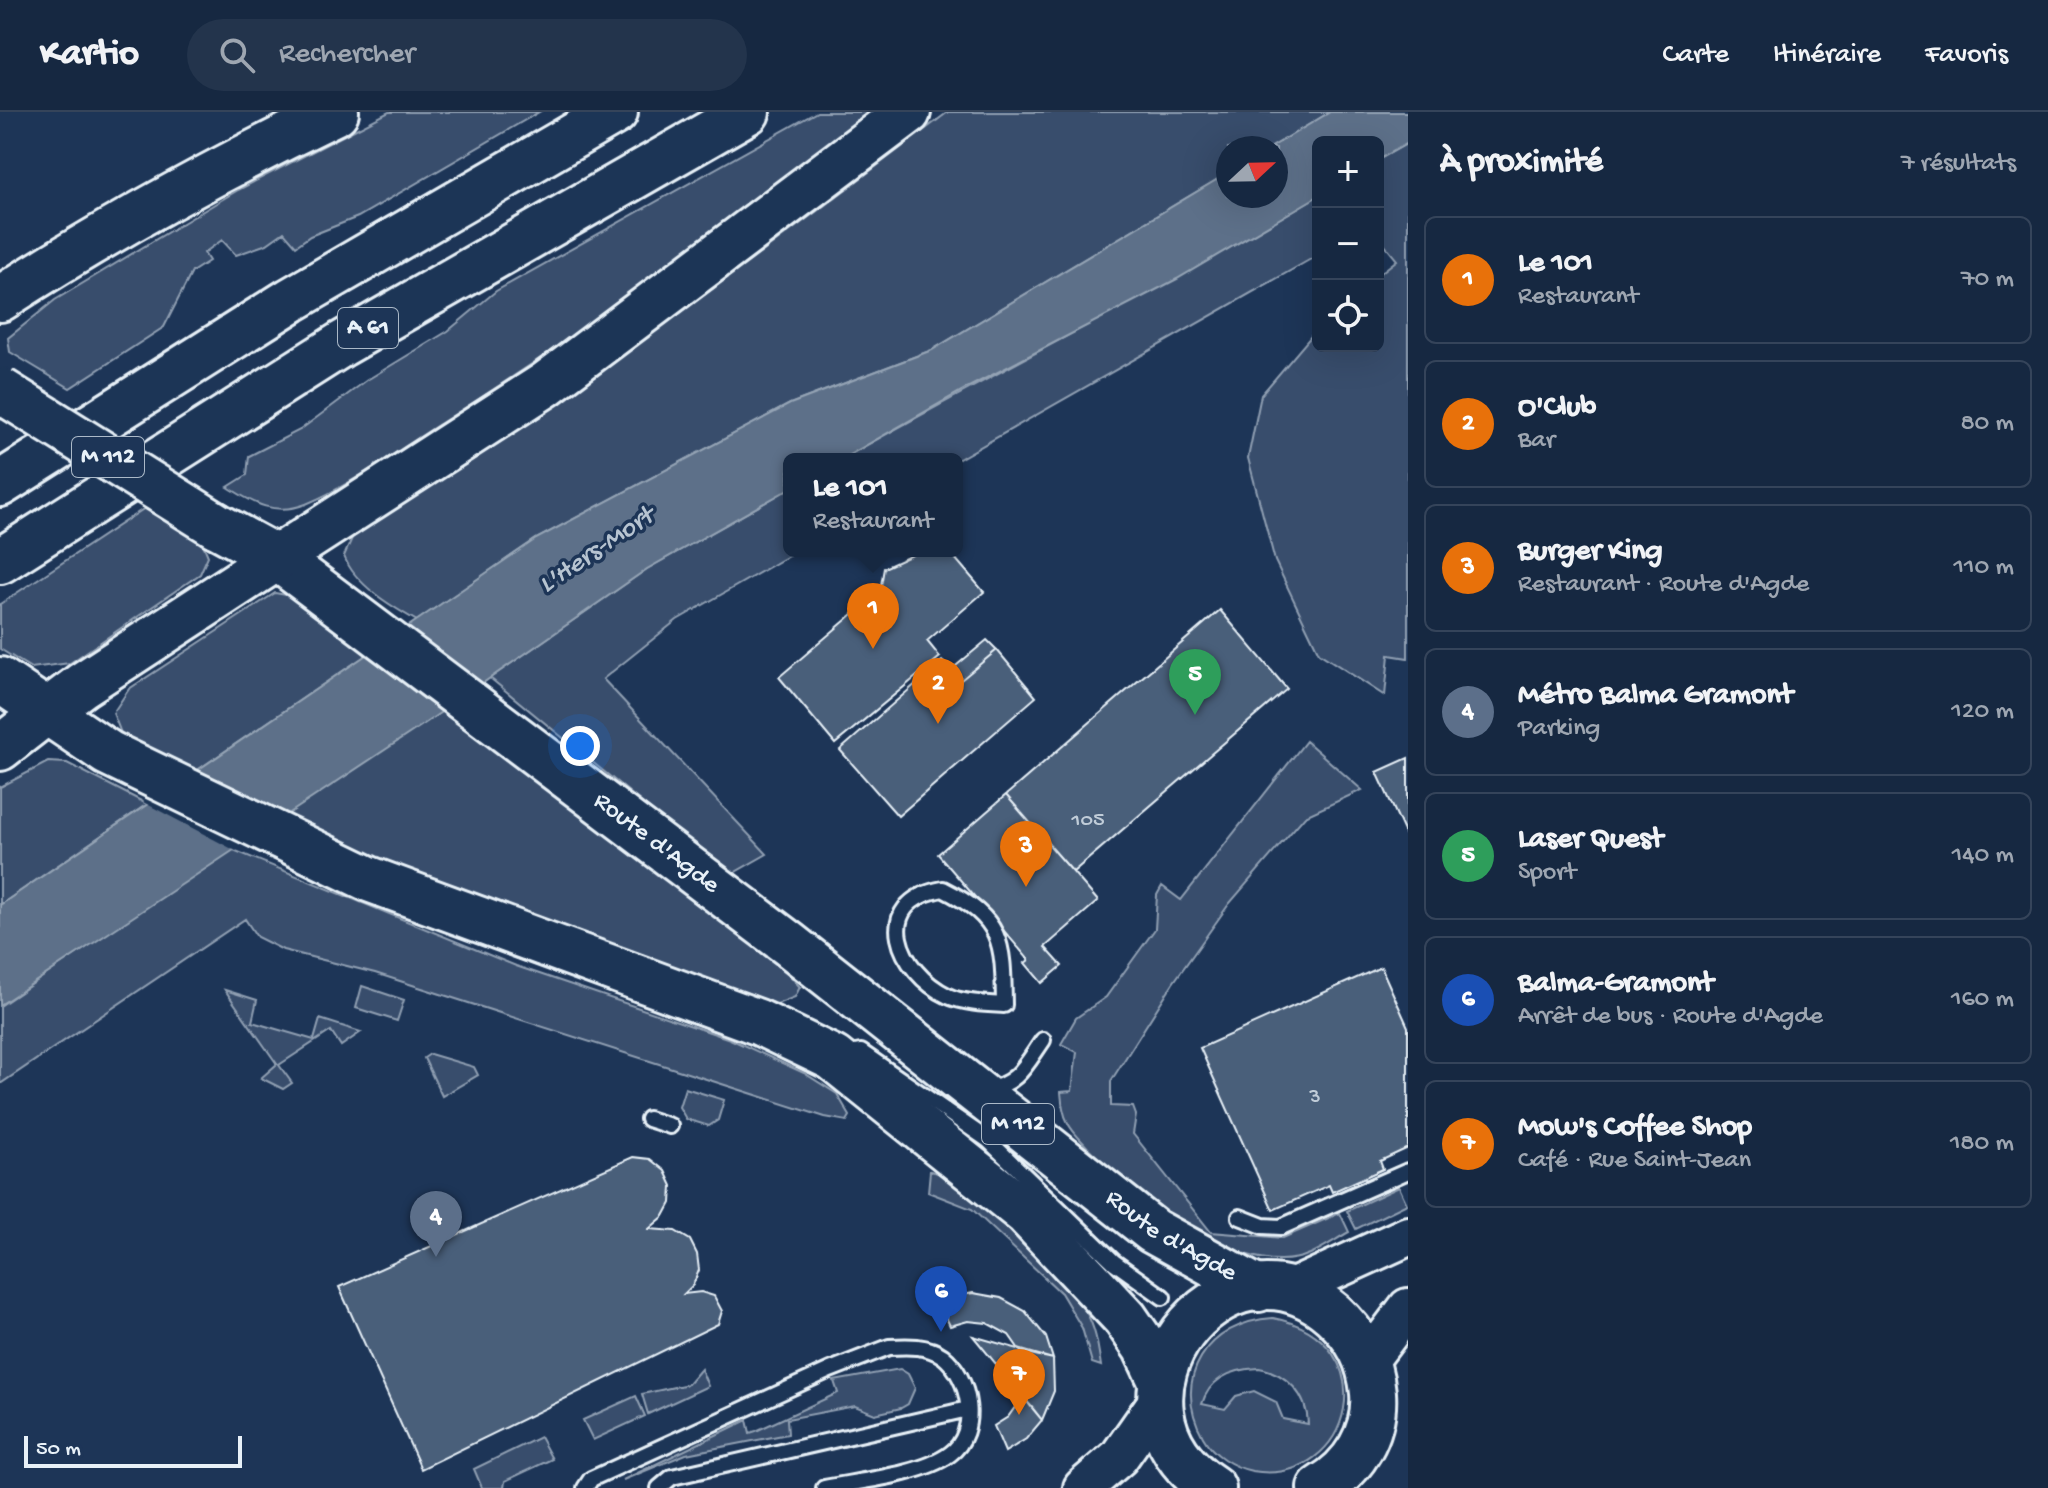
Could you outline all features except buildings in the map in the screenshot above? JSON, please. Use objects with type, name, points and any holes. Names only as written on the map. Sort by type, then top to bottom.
[{"type":"main road","points":[[0,299],[79,248],[213,173],[336,112]]},
{"type":"main road","name":"A 61","points":[[0,484],[291,300],[615,112]]},
{"type":"main road","name":"A 61","points":[[0,561],[342,344],[747,112]]},
{"type":"main road","points":[[0,748],[82,685],[545,385],[908,112]]},
{"type":"main road","name":"Route d'Agde","points":[[0,390],[216,525],[277,558],[789,944],[1153,1231],[1272,1290],[1326,1308],[1355,1336],[1368,1361]]},
{"type":"main road","name":"M 112","points":[[0,680],[108,753],[369,879],[758,1022],[833,1058],[1026,1213],[1125,1318],[1145,1347],[1160,1391]]},
{"type":"main road","points":[[1213,1488],[1184,1464],[1164,1425],[1160,1391],[1171,1348],[1194,1318],[1213,1304],[1272,1290]]},
{"type":"main road","points":[[1320,1488],[1346,1471],[1361,1469],[1373,1396],[1368,1361]]},
{"type":"street","points":[[1272,1290],[1408,1236]]},
{"type":"street","points":[[1368,1361],[1408,1308]]},
{"type":"street","points":[[1083,1488],[1119,1457],[1160,1391]]},
{"type":"lane","points":[[943,889],[966,900],[998,935],[1002,945],[1004,1005],[949,997],[906,959],[896,928],[901,912],[914,898],[943,889]]},
{"type":"lane","points":[[977,1092],[1006,1086],[1043,1040]]},
{"type":"lane","points":[[833,1058],[861,1052],[988,1140],[1122,1269],[1163,1297]]},
{"type":"lane","points":[[648,1119],[670,1126]]},
{"type":"lane","points":[[1240,1217],[1263,1226],[1281,1227],[1408,1171]]},
{"type":"lane","points":[[585,1488],[591,1479],[663,1445],[889,1347],[918,1346],[943,1356],[958,1374],[968,1409],[968,1430],[950,1454],[918,1467],[824,1488]]},
{"type":"lane","points":[[659,1488],[672,1477],[968,1409]]},
{"type":"shaded area","points":[[389,112],[539,112],[358,217],[310,236],[296,246],[284,232],[267,244],[236,255],[222,240],[204,253],[209,261],[192,272],[164,327],[70,388],[10,352],[8,338],[55,300],[238,190]]},
{"type":"shaded area","points":[[817,112],[881,112],[664,272],[498,387],[340,488],[306,504],[284,509],[256,503],[228,487],[247,475],[249,456],[300,430],[367,380],[448,331],[496,291]]},
{"type":"shaded area","points":[[948,112],[1330,112],[1288,137],[1216,136],[1216,180],[932,350],[790,404],[536,539],[417,621],[375,594],[356,576],[344,556],[353,536],[506,436],[729,277]]},
{"type":"shaded area","points":[[1408,143],[1408,658],[1389,655],[1385,696],[1319,653],[1275,561],[1248,458],[1261,395],[1312,335],[1312,352],[1384,352],[1384,270],[1397,260],[1384,244],[1384,157]]},
{"type":"shaded area","points":[[1312,199],[1312,258],[963,457],[963,453],[853,453]]},
{"type":"shaded area","points":[[783,492],[783,557],[787,557],[677,620],[603,679],[767,854],[730,875],[490,678],[647,569]]},
{"type":"shaded area","points":[[145,508],[203,544],[208,556],[200,574],[70,663],[31,668],[0,649],[0,604]]},
{"type":"shaded area","points":[[275,593],[303,598],[371,652],[193,773],[123,738],[113,713],[129,689]]},
{"type":"shaded area","points":[[444,709],[784,969],[800,987],[795,997],[777,1004],[377,859],[283,816]]},
{"type":"shaded area","points":[[1306,741],[1362,790],[1305,816],[1229,904],[1173,983],[1111,1081],[1111,1106],[1133,1107],[1136,1115],[1133,1134],[1211,1232],[1283,1238],[1340,1213],[1349,1232],[1310,1254],[1278,1260],[1245,1254],[1185,1226],[1186,1223],[1142,1195],[1088,1148],[1075,1134],[1064,1112],[1061,1092],[1072,1091],[1077,1052],[1061,1044],[1076,1018],[1106,997],[1155,929],[1157,895],[1162,886],[1181,900]]},
{"type":"shaded area","points":[[48,762],[67,763],[147,804],[0,905],[0,787]]},
{"type":"shaded area","points":[[231,849],[516,966],[730,1039],[804,1073],[837,1094],[850,1116],[847,1121],[825,1117],[375,973],[283,950],[257,937],[245,919],[0,1084],[0,1006]]},
{"type":"shaded area","points":[[362,986],[404,1000],[397,1021],[356,1008]]},
{"type":"shaded area","points":[[225,990],[257,1000],[252,1022],[314,1040],[320,1019],[361,1032],[341,1046],[331,1031],[279,1065],[292,1083],[283,1089],[261,1078],[277,1064]]},
{"type":"shaded area","points":[[430,1054],[474,1067],[478,1075],[442,1096],[424,1058]]},
{"type":"shaded area","points":[[685,1088],[724,1100],[718,1120],[709,1126],[686,1119],[679,1107]]},
{"type":"shaded area","points":[[930,1171],[946,1177],[990,1209],[1059,1277],[1089,1318],[1101,1366],[1092,1363],[1082,1328],[1061,1293],[972,1209],[928,1192]]},
{"type":"shaded area","points":[[1399,1187],[1407,1204],[1356,1229],[1347,1211]]},
{"type":"shaded area","points":[[1273,1318],[1309,1332],[1333,1354],[1344,1381],[1344,1409],[1334,1436],[1314,1457],[1287,1470],[1252,1471],[1231,1463],[1207,1443],[1194,1415],[1191,1394],[1201,1357],[1230,1330]],"holes":[[[1250,1369],[1269,1371],[1294,1387],[1304,1404],[1308,1424],[1283,1419],[1276,1402],[1254,1391],[1236,1396],[1225,1409],[1202,1404],[1211,1387],[1224,1376]]]},
{"type":"shaded area","points":[[701,1369],[708,1386],[648,1414],[642,1394],[688,1384]]},
{"type":"shaded area","points":[[900,1369],[908,1374],[915,1388],[908,1404],[901,1408],[875,1414],[855,1406],[787,1419],[788,1434],[686,1454],[623,1480],[747,1420],[750,1433],[838,1393],[834,1381]]},
{"type":"shaded area","points":[[636,1396],[645,1416],[593,1440],[583,1420]]},
{"type":"shaded area","points":[[540,1437],[552,1459],[505,1481],[504,1488],[482,1488],[474,1469]]},
{"type":"water","name":"L'Hers-Mort","points":[[1330,112],[1408,112],[1408,143],[1384,157],[1384,136],[1312,136],[1312,200],[1177,279],[967,388],[853,453],[783,453],[783,492],[647,569],[424,724],[0,1005],[0,905],[536,539],[790,404],[932,350],[1216,180],[1216,208],[1288,208],[1288,137]]},
{"type":"pier","points":[[188,771],[288,818],[236,851],[143,802]]},
{"type":"place","name":"Le 101","points":[[873,649]]},
{"type":"place","name":"Laser Quest","points":[[1195,715]]},
{"type":"place","name":"O'Club","points":[[938,724]]},
{"type":"place","name":"Burger King","points":[[1026,887]]},
{"type":"place","name":"Métro Balma Gramont","points":[[436,1257]]},
{"type":"place","name":"Balma-Gramont","points":[[941,1332]]},
{"type":"place","name":"Mow's Coffee Shop","points":[[1019,1415]]}]
